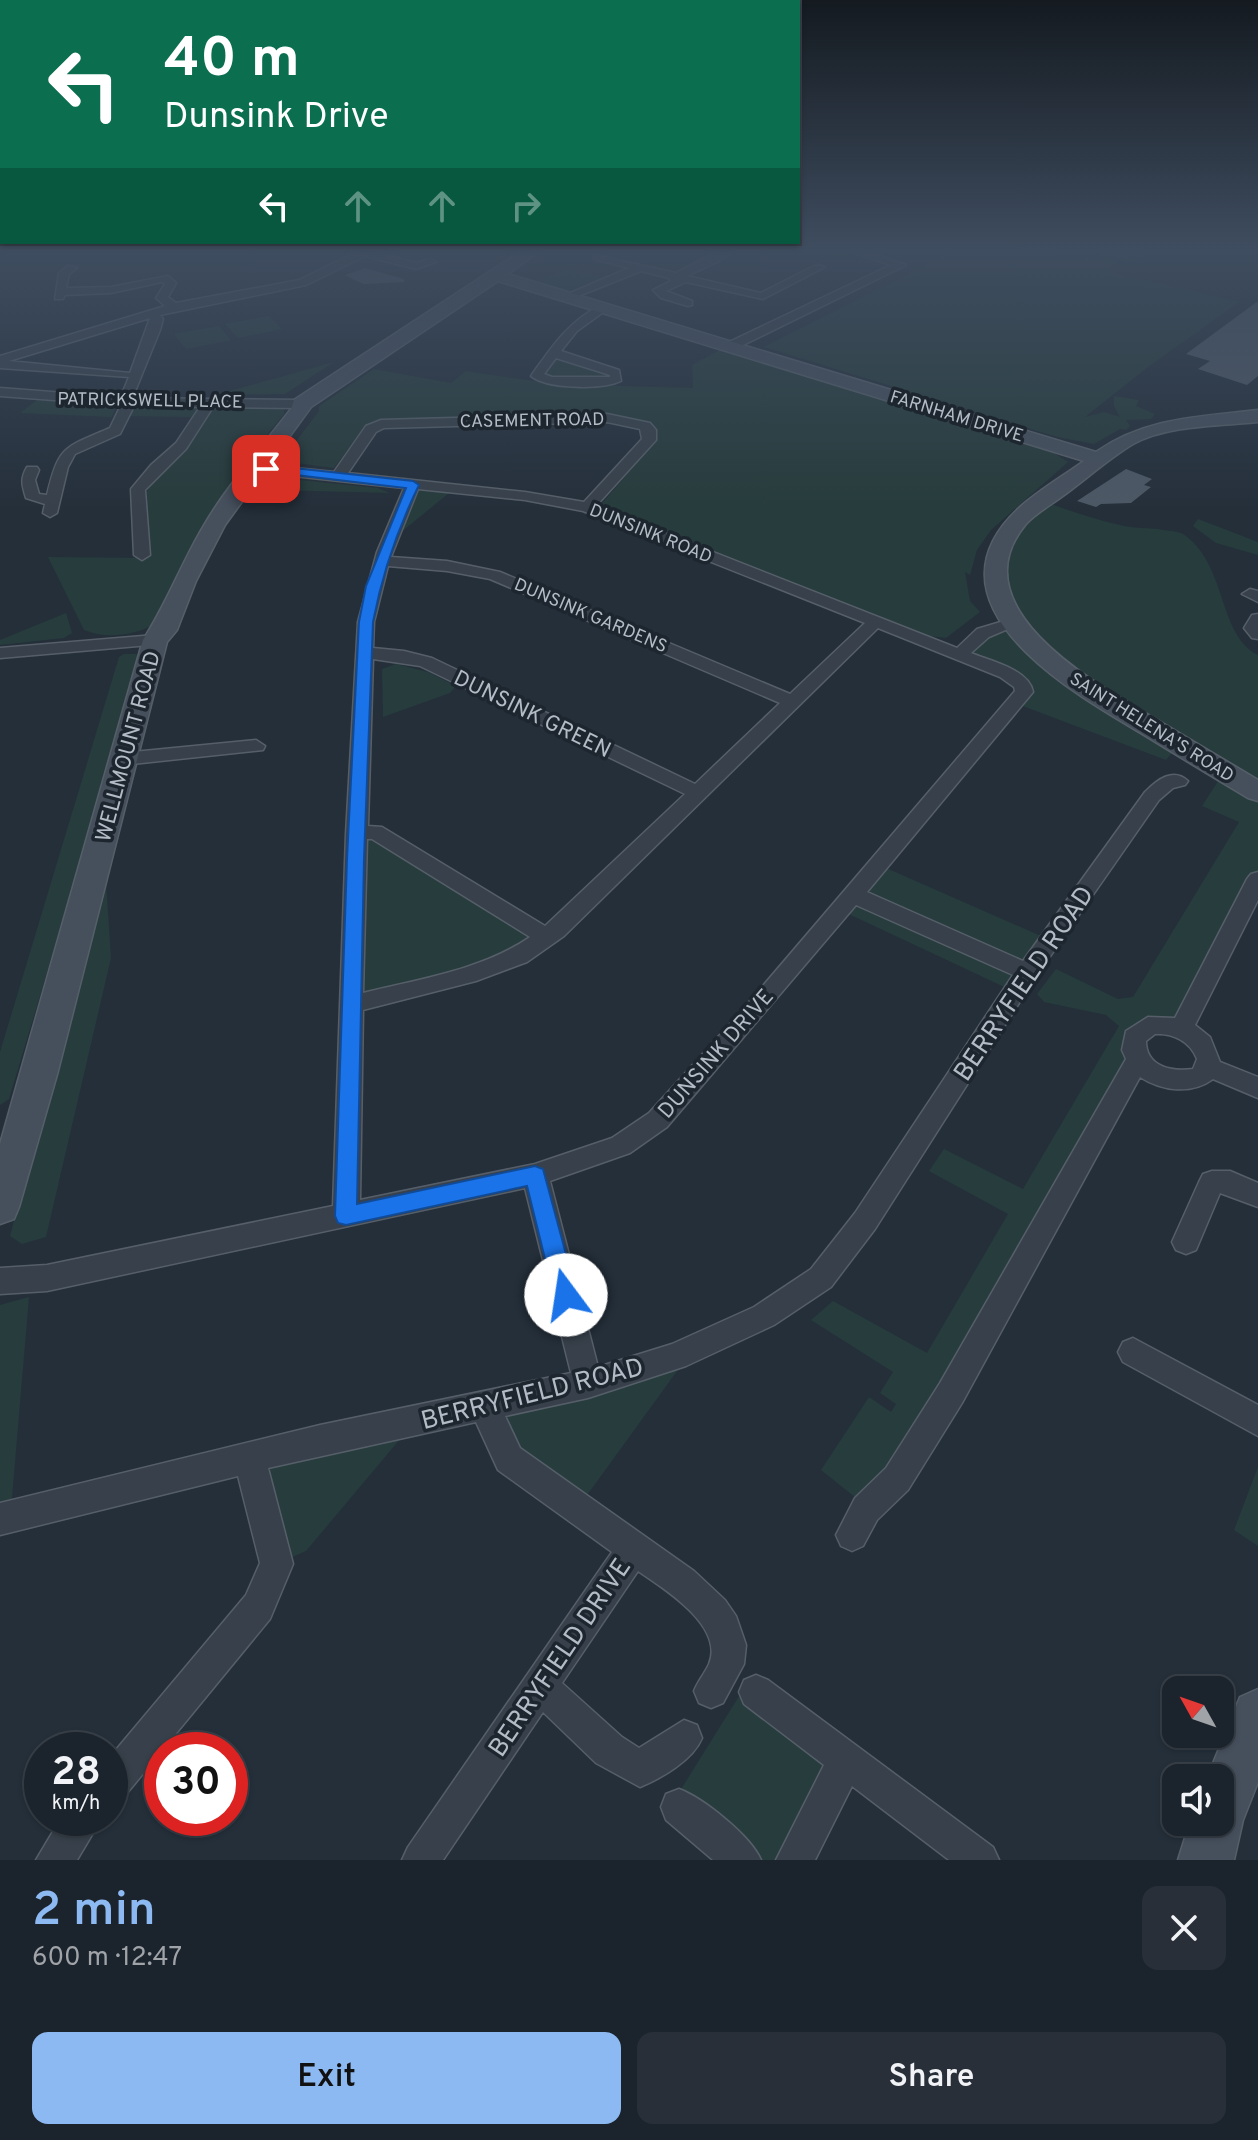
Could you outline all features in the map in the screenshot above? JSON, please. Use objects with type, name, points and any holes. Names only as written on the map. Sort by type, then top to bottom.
[{"type":"street","points":[[0,362],[82,336]]},
{"type":"street","points":[[32,470],[28,480],[33,498],[52,506],[61,467],[69,451],[115,431],[152,336]]},
{"type":"street","name":"WELLMOUNT ROAD","points":[[0,1207],[10,1136],[40,1071],[155,640],[165,630],[184,581],[215,524],[301,409],[301,404],[404,336]]},
{"type":"street","points":[[554,353],[615,373],[617,378],[609,382],[541,379],[537,376],[554,353],[568,336]]},
{"type":"street","name":"FARNHAM DRIVE","points":[[697,336],[1097,459]]},
{"type":"street","points":[[731,346],[752,336]]},
{"type":"street","points":[[0,362],[125,374]]},
{"type":"street","name":"PATRICKSWELL PLACE","points":[[0,392],[126,402],[301,404]]},
{"type":"street","points":[[142,555],[138,489],[181,446],[209,403]]},
{"type":"street","name":"SAINT HELENA'S ROAD","points":[[1258,416],[1215,418],[1155,429],[1128,439],[1019,518],[1007,532],[996,561],[997,581],[1014,623],[1027,640],[1073,681],[1258,792]]},
{"type":"street","name":"CASEMENT ROAD","points":[[338,477],[371,429],[381,424],[607,418],[645,426],[649,430],[649,440],[587,507]]},
{"type":"street","name":"DUNSINK ROAD","points":[[256,468],[525,496],[587,507],[1006,673],[1023,685]]},
{"type":"street","points":[[346,1216],[356,834],[367,619],[373,586],[413,485]]},
{"type":"street","name":"DUNSINK GARDENS","points":[[382,561],[447,566],[494,575],[790,701]]},
{"type":"street","points":[[1258,619],[1252,628],[1258,634]]},
{"type":"street","points":[[352,1004],[468,975],[519,956],[546,937],[874,623]]},
{"type":"street","points":[[959,655],[983,633],[1014,623]]},
{"type":"street","points":[[0,653],[155,640]]},
{"type":"street","name":"DUNSINK GREEN","points":[[365,653],[404,656],[426,662],[696,792]]},
{"type":"street","name":"DUNSINK DRIVE","points":[[0,1281],[47,1278],[535,1175],[621,1146],[658,1120],[746,1021],[1007,713],[1024,692],[1023,685]]},
{"type":"street","points":[[123,759],[256,746]]},
{"type":"street","name":"BERRYFIELD ROAD","points":[[0,1519],[250,1460],[320,1440],[588,1384],[699,1345],[764,1316],[821,1278],[865,1221],[1027,972],[1152,796],[1167,782],[1178,781]]},
{"type":"street","points":[[356,834],[375,832],[546,937]]},
{"type":"street","points":[[1181,1029],[1258,879]]},
{"type":"street","points":[[851,894],[1027,972]]},
{"type":"street","points":[[1158,1024],[1192,1034],[1207,1051],[1208,1067],[1203,1075],[1184,1081],[1160,1077],[1140,1062],[1133,1045],[1140,1031],[1158,1024]]},
{"type":"street","points":[[852,1535],[866,1509],[897,1479],[946,1401],[1109,1106],[1134,1066],[1140,1062]]},
{"type":"street","points":[[1208,1067],[1258,1088]]},
{"type":"street","points":[[535,1175],[588,1384]]},
{"type":"street","points":[[1186,1242],[1212,1182],[1230,1182],[1258,1196]]},
{"type":"street","points":[[1133,1352],[1258,1421]]},
{"type":"street","name":"BERRYFIELD DRIVE","points":[[421,1860],[634,1548],[509,1459],[485,1407]]},
{"type":"street","points":[[128,1763],[258,1607],[277,1564],[250,1460]]},
{"type":"street","points":[[634,1548],[700,1597],[727,1630],[728,1663],[711,1691]]},
{"type":"street","points":[[541,1687],[609,1750],[640,1769],[684,1738]]},
{"type":"street","points":[[756,1692],[980,1860]]},
{"type":"street","points":[[1234,1777],[1257,1721]]},
{"type":"street","points":[[795,1860],[846,1759]]},
{"type":"street","points":[[679,1807],[742,1860]]},
{"type":"street","points":[[55,1860],[71,1836]]},
{"type":"street","points":[[1206,1860],[1213,1836]]},
{"type":"green space","points":[[175,336],[227,336],[231,340],[186,349]]},
{"type":"green space","points":[[786,336],[1192,336],[1085,417],[1104,412],[1120,417],[1114,406],[1114,396],[1139,400],[1136,406],[1155,414],[1151,419],[1126,420],[1130,426],[1126,430],[1120,429],[1094,444],[1057,437],[764,347]]},
{"type":"green space","points":[[725,347],[1054,453],[1068,462],[991,530],[977,550],[970,575],[965,572],[970,601],[980,612],[946,638],[929,636],[599,507],[656,441],[655,431],[607,416],[384,419],[364,427],[334,468],[281,461],[319,411],[319,406],[374,369],[451,383],[466,371],[555,384],[693,388],[692,365]]},
{"type":"green space","points":[[557,358],[609,375],[598,380],[545,375]]},
{"type":"green space","points":[[334,362],[285,394],[215,395]]},
{"type":"green space","points":[[37,400],[116,406],[112,417],[20,413]]},
{"type":"green space","points":[[129,402],[209,403],[195,417],[122,416]]},
{"type":"green space","points":[[225,406],[284,409],[284,414],[211,514],[180,568],[153,625],[118,635],[101,635],[84,630],[48,557],[148,558],[147,492],[159,470],[188,447],[212,410]]},
{"type":"green space","points":[[281,478],[378,488],[390,493],[275,490]]},
{"type":"green space","points":[[413,485],[454,489],[389,542]]},
{"type":"green space","points":[[1042,501],[1125,526],[1178,532],[1200,550],[1217,583],[1236,633],[1258,655],[1258,792],[1179,745],[1166,760],[1015,703],[1024,685],[959,655],[984,633],[1014,623],[997,561]]},
{"type":"green space","points":[[1198,519],[1258,542],[1258,555],[1216,543],[1193,526]]},
{"type":"green space","points":[[66,613],[72,633],[64,638],[0,645],[0,640]]},
{"type":"green space","points":[[136,654],[141,660],[9,1099],[0,1105],[0,1052],[119,657]]},
{"type":"green space","points":[[396,664],[428,672],[456,686],[450,693],[383,717],[382,669]]},
{"type":"green space","points":[[1222,775],[1258,797],[1258,874],[1177,1023],[1158,1027],[1128,1058],[934,1403],[861,1502],[821,1470],[869,1397],[891,1412],[896,1404],[880,1393],[893,1372],[811,1320],[833,1301],[927,1353],[1008,1214],[929,1171],[944,1149],[1023,1189],[1119,1026],[1106,1015],[1044,1002],[1037,994],[1056,969],[1118,999],[1133,997],[1239,822],[1202,806]]},
{"type":"green space","points":[[359,825],[546,937],[518,955],[354,1003]]},
{"type":"green space","points":[[877,864],[1050,940],[1015,992],[838,909]]},
{"type":"green space","points":[[106,882],[111,958],[46,1237],[22,1244],[10,1236],[102,884]]},
{"type":"green space","points":[[29,1297],[10,1521],[0,1532],[0,1305]]},
{"type":"green space","points":[[693,1349],[577,1509],[511,1457],[486,1408]]},
{"type":"green space","points":[[411,1426],[306,1551],[278,1563],[254,1463]]},
{"type":"green space","points":[[1258,1467],[1258,1546],[1234,1530]]},
{"type":"green space","points":[[746,1685],[843,1762],[794,1860],[744,1860],[673,1802]]},
{"type":"building","points":[[1211,336],[1258,336],[1258,376],[1247,385],[1198,369],[1210,361],[1186,354]]},
{"type":"building","points":[[1126,469],[1152,479],[1144,485],[1151,487],[1131,503],[1101,504],[1096,507],[1077,501]]},
{"type":"route","points":[[266,469],[413,485],[400,511],[373,586],[366,622],[355,859],[346,1216],[535,1175],[566,1295]]}]
